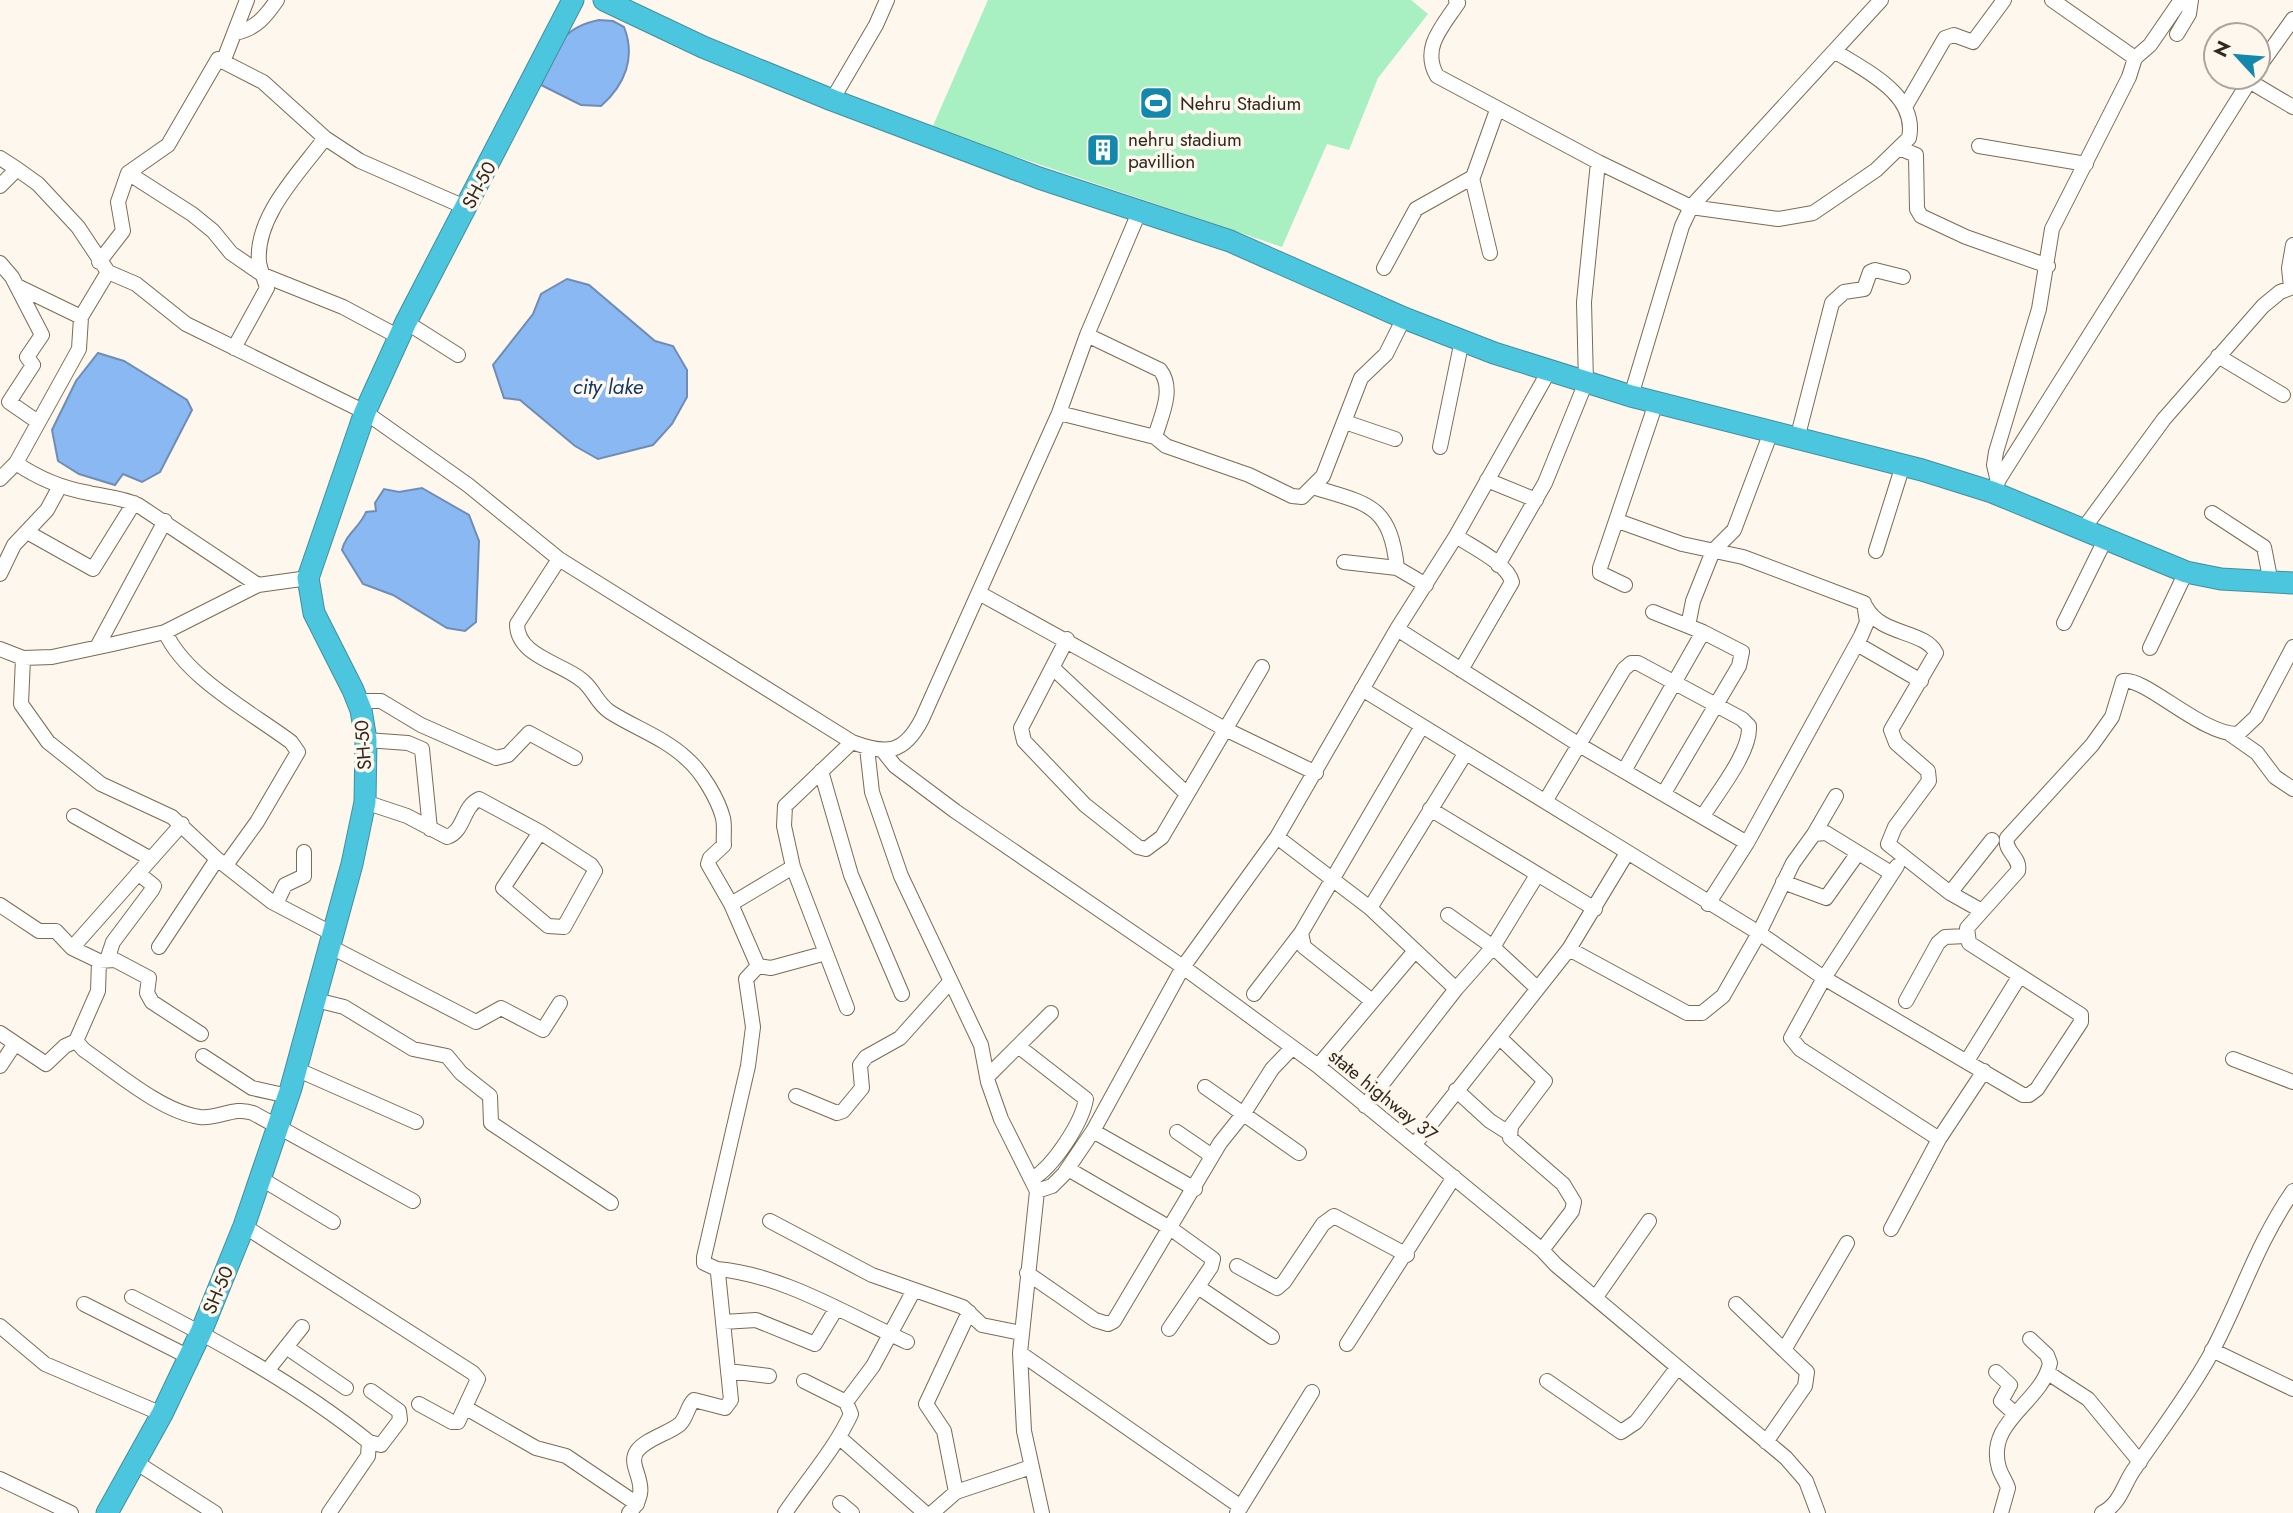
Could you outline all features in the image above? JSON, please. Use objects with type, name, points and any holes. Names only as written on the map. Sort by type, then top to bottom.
[{"type":"highway","name":"SH-50","points":[[107,1513],[162,1414],[201,1332],[244,1226],[288,1097],[316,1000],[352,864],[365,802],[366,740],[357,701],[314,613],[291,579],[403,329],[573,0]]},
{"type":"highway","points":[[604,0],[704,47],[832,100],[1039,178],[1230,241],[1404,318],[1549,371],[1656,403],[1995,487],[2186,572],[2221,579],[2293,583]]},
{"type":"street","points":[[223,62],[247,0]]},
{"type":"street","points":[[235,33],[248,31],[264,19],[278,0]]},
{"type":"street","points":[[832,100],[876,25],[887,0]]},
{"type":"street","points":[[1631,396],[1682,226],[1691,207],[1881,0]]},
{"type":"street","points":[[1905,107],[1945,38],[1954,35],[1973,42],[2004,0]]},
{"type":"street","points":[[1995,487],[1996,452],[2039,309],[2052,229],[2129,77],[2135,58],[2150,45],[2181,0]]},
{"type":"street","points":[[2178,34],[2192,9],[2191,0]]},
{"type":"street","points":[[1458,1],[1432,45],[1429,62],[1437,76],[1450,85],[1691,207],[1778,219],[1813,213],[1855,184],[1909,138],[1905,107],[1883,82],[1836,52]]},
{"type":"street","points":[[2058,1],[2135,58]]},
{"type":"street","points":[[2272,54],[2287,40],[2293,19]]},
{"type":"street","points":[[0,479],[16,463],[79,349],[81,317],[122,231],[118,202],[128,173],[168,145],[218,59],[263,82],[325,138],[360,161],[467,208]]},
{"type":"street","points":[[1995,487],[2242,91]]},
{"type":"street","points":[[2268,91],[2293,107]]},
{"type":"street","points":[[1490,253],[1472,178],[1497,110]]},
{"type":"street","points":[[234,348],[267,288],[259,262],[263,232],[281,198],[325,138]]},
{"type":"street","points":[[1979,146],[2086,164]]},
{"type":"street","points":[[1899,148],[1916,155],[1917,209],[1921,216],[1966,237],[2048,266]]},
{"type":"street","points":[[0,158],[38,184],[78,227],[103,267],[136,284],[186,324],[365,412],[468,485],[559,559],[852,742],[883,751],[896,749],[916,731],[1059,413],[1087,335],[1140,210]]},
{"type":"street","points":[[1497,565],[1536,500],[1586,382],[1584,302],[1598,162]]},
{"type":"street","points":[[0,186],[17,169]]},
{"type":"street","points":[[128,173],[192,214],[213,231],[231,253],[263,275],[403,329],[458,355]]},
{"type":"street","points":[[1384,268],[1416,209],[1472,178]]},
{"type":"street","points":[[2084,527],[2164,419],[2218,356],[2263,306],[2292,287],[2289,268],[2293,245]]},
{"type":"street","points":[[0,263],[17,286],[42,335],[27,358],[33,365],[9,402],[38,422]]},
{"type":"street","points":[[1797,439],[1832,303],[1844,292],[1864,289],[1870,272],[1875,270],[1903,277]]},
{"type":"street","points":[[17,286],[81,317]]},
{"type":"street","points":[[1059,413],[1155,438],[1166,446],[1249,474],[1292,496],[1302,497],[1313,487],[1329,463],[1361,378],[1386,354],[1404,318]]},
{"type":"street","points":[[1087,335],[1160,370],[1165,376],[1167,392],[1155,438]]},
{"type":"street","points":[[1440,447],[1462,340]]},
{"type":"street","points":[[2218,356],[2283,395]]},
{"type":"street","points":[[1034,1185],[1058,1182],[1093,1131],[1183,967],[1277,837],[1397,629],[1456,537],[1549,371]]},
{"type":"street","points":[[1625,584],[1600,573],[1600,568],[1656,403]]},
{"type":"street","points":[[1345,422],[1395,439]]},
{"type":"street","points":[[1688,626],[1693,601],[1713,551],[1734,530],[1771,432]]},
{"type":"street","points":[[16,463],[41,480],[134,503],[258,584]]},
{"type":"street","points":[[1876,551],[1903,465]]},
{"type":"street","points":[[1487,480],[1536,500]]},
{"type":"street","points":[[0,573],[14,545],[47,510],[60,486]]},
{"type":"street","points":[[1313,487],[1346,496],[1382,516],[1394,547],[1396,568]]},
{"type":"street","points":[[27,532],[93,569],[134,503]]},
{"type":"street","points":[[2212,513],[2264,547],[2268,553],[2271,583]]},
{"type":"street","points":[[97,648],[165,521]]},
{"type":"street","points":[[1618,521],[1682,544],[1743,557],[1864,603],[1870,614],[1884,625],[1933,646],[1936,653],[1891,730],[1896,743],[1930,775],[1926,788],[1889,838],[1891,849],[1950,892],[1982,911]]},
{"type":"street","points":[[1456,537],[1511,576],[1511,590],[1461,670]]},
{"type":"street","points":[[2064,623],[2106,538]]},
{"type":"street","points":[[559,559],[517,624],[520,640],[530,650],[587,684],[600,705],[656,737],[694,766],[723,818],[724,845],[710,858],[709,864],[731,904],[758,966]]},
{"type":"street","points":[[1344,562],[1396,568],[1426,585]]},
{"type":"street","points":[[2150,648],[2186,572]]},
{"type":"street","points":[[0,649],[23,658],[52,657],[165,632],[258,584],[291,579]]},
{"type":"street","points":[[979,593],[1067,639],[1225,729],[1316,773]]},
{"type":"street","points":[[1709,904],[1748,843],[1857,644],[1867,622],[1864,603]]},
{"type":"street","points":[[1653,612],[1703,632],[1742,652],[1739,666],[1664,793]]},
{"type":"street","points":[[1397,629],[1581,746],[1748,843]]},
{"type":"street","points":[[159,947],[264,810],[298,752],[291,742],[201,678],[171,644],[165,632]]},
{"type":"street","points":[[1624,771],[1703,632]]},
{"type":"street","points":[[1067,639],[1021,729],[1024,741],[1086,805],[1139,847],[1146,849],[1163,836],[1262,667]]},
{"type":"street","points":[[1857,644],[1921,681]]},
{"type":"street","points":[[2230,734],[2238,734],[2256,717],[2293,647]]},
{"type":"street","points":[[23,658],[21,704],[48,743],[101,784],[182,824],[222,862],[276,904],[331,940],[476,1022],[484,1020],[497,1008],[502,1008],[543,1030],[560,1003]]},
{"type":"street","points":[[1546,800],[1628,664],[1638,663],[1742,719],[1749,726],[1750,737],[1703,816]]},
{"type":"street","points":[[1054,669],[1186,793]]},
{"type":"street","points":[[1362,689],[1759,933],[1824,978],[2023,1095],[2029,1095],[2037,1089],[2081,1023],[2076,1010],[2019,977],[1969,943],[1966,928],[2018,871],[2018,861],[2009,850],[2007,838],[2092,745],[2112,717],[2123,681],[2136,682],[2181,711],[2230,734],[2257,753],[2275,777],[2293,789]]},
{"type":"street","points":[[357,701],[381,701],[421,725],[496,758],[509,755],[529,733],[575,758]]},
{"type":"street","points":[[1254,994],[1301,933],[1422,726]]},
{"type":"street","points":[[366,740],[408,743],[422,749],[430,829]]},
{"type":"street","points":[[847,1008],[793,867],[783,813],[792,798],[852,742]]},
{"type":"street","points":[[867,748],[870,785],[901,876],[981,1045],[1001,1119],[1034,1185],[1021,1333],[1021,1402],[1031,1467],[1042,1513]]},
{"type":"street","name":"state highway 37","points":[[883,751],[895,766],[955,811],[1183,967],[1318,1066],[1415,1144],[1766,1443],[1806,1481],[1818,1513]]},
{"type":"street","points":[[1370,908],[1465,754]]},
{"type":"street","points":[[821,771],[851,875],[902,994]]},
{"type":"street","points":[[1569,949],[1687,1013],[1702,1013],[1723,996],[1759,933],[1783,881],[1836,796]]},
{"type":"street","points":[[365,802],[407,816],[442,836],[452,836],[468,807],[479,799],[540,832],[595,871],[564,928],[548,926],[503,888],[540,832]]},
{"type":"street","points":[[1430,809],[1595,909]]},
{"type":"street","points":[[74,816],[151,859]]},
{"type":"street","points":[[72,948],[182,824]]},
{"type":"street","points":[[1814,834],[1826,833],[1891,873]]},
{"type":"street","points":[[1277,837],[1370,908],[1456,989]]},
{"type":"street","points":[[1950,892],[1992,840]]},
{"type":"street","points":[[276,904],[285,885],[304,876],[304,852]]},
{"type":"street","points":[[1415,1144],[1569,949],[1627,852]]},
{"type":"street","points":[[1783,881],[1826,898],[1858,853]]},
{"type":"street","points":[[1903,858],[1791,1032],[1793,1044],[1939,1139]]},
{"type":"street","points":[[731,904],[793,867]]},
{"type":"street","points":[[0,1018],[0,1030],[14,1045],[46,1064],[65,1046],[76,1041],[98,990],[103,961],[113,942],[154,886],[138,873]]},
{"type":"street","points":[[1365,1106],[1456,989],[1493,947],[1537,874]]},
{"type":"street","points":[[0,905],[39,931],[56,931],[72,948],[103,961],[119,962],[149,978],[148,998],[201,1034]]},
{"type":"street","points":[[1447,915],[1493,947],[1537,988]]},
{"type":"street","points":[[1301,933],[1304,947],[1372,1001]]},
{"type":"street","points":[[1906,1001],[1938,943],[1945,937],[1966,936]]},
{"type":"street","points":[[1318,1066],[1414,952]]},
{"type":"street","points":[[758,966],[771,968],[825,953]]},
{"type":"street","points":[[758,966],[746,979],[753,1027],[748,1066],[704,1258],[707,1266],[762,1276],[906,1342]]},
{"type":"street","points":[[1967,1061],[2019,977]]},
{"type":"street","points":[[796,1096],[837,1113],[843,1111],[862,1088],[860,1065],[866,1057],[900,1038],[950,982]]},
{"type":"street","points":[[316,1000],[344,1007],[412,1049],[447,1056],[461,1073],[490,1096],[491,1123],[611,1203]]},
{"type":"street","points":[[988,1076],[1051,1013]]},
{"type":"street","points":[[1500,1038],[1545,1081],[1509,1133]]},
{"type":"street","points":[[76,1041],[84,1050],[162,1103],[204,1118],[245,1110],[413,1201]]},
{"type":"street","points":[[0,1066],[14,1045]]},
{"type":"street","points":[[1018,1046],[1083,1093],[1086,1099],[1058,1156],[1034,1185]]},
{"type":"street","points":[[1027,1273],[1095,1320],[1108,1324],[1120,1312],[1195,1189],[1212,1156],[1272,1069],[1292,1048]]},
{"type":"street","points":[[203,1056],[252,1088],[288,1097]]},
{"type":"street","points":[[2233,1059],[2293,1082]]},
{"type":"street","points":[[296,1069],[416,1122]]},
{"type":"street","points":[[1891,1229],[1939,1139],[1984,1071]]},
{"type":"street","points":[[1205,1087],[1300,1153]]},
{"type":"street","points":[[1456,1090],[1490,1122],[1509,1133],[1517,1145],[1563,1184],[1574,1202],[1572,1211],[1542,1250]]},
{"type":"street","points":[[1093,1131],[1195,1189]]},
{"type":"street","points":[[1177,1132],[1212,1156]]},
{"type":"street","points":[[1068,1169],[1170,1228],[1213,1259],[1198,1287],[1169,1329]]},
{"type":"street","points":[[1347,1344],[1407,1255],[1454,1177]]},
{"type":"street","points":[[260,1178],[333,1222]]},
{"type":"street","points":[[2102,1513],[2120,1509],[2140,1461],[2213,1350],[2253,1257],[2293,1191]]},
{"type":"street","points":[[1237,1266],[1277,1288],[1284,1282],[1323,1224],[1334,1216],[1407,1255]]},
{"type":"street","points":[[770,1221],[872,1275],[969,1312],[977,1323],[1021,1333]]},
{"type":"street","points":[[1596,1297],[1649,1221]]},
{"type":"street","points":[[244,1226],[474,1373],[478,1379],[462,1418],[452,1422],[419,1404]]},
{"type":"street","points":[[1784,1350],[1847,1243]]},
{"type":"street","points":[[467,1408],[536,1448],[566,1456],[633,1509],[641,1491],[634,1460],[638,1450],[679,1424],[694,1400],[728,1407],[731,1400],[717,1269]]},
{"type":"street","points":[[1198,1287],[1272,1337]]},
{"type":"street","points":[[846,1402],[873,1366],[914,1290]]},
{"type":"street","points":[[132,1297],[201,1332],[267,1371],[369,1442],[382,1445],[400,1420],[398,1411],[371,1391]]},
{"type":"street","points":[[84,1304],[189,1357]]},
{"type":"street","points":[[1736,1304],[1807,1372],[1805,1386],[1766,1443]]},
{"type":"street","points":[[723,1322],[756,1320],[815,1344],[836,1309]]},
{"type":"street","points":[[956,1492],[944,1432],[926,1404],[969,1312]]},
{"type":"street","points":[[0,1326],[45,1364],[162,1414]]},
{"type":"street","points":[[267,1371],[302,1327]]},
{"type":"street","points":[[2001,1513],[2008,1488],[1998,1468],[1998,1447],[2014,1413],[2037,1393],[2048,1373],[2049,1358],[2030,1339]]},
{"type":"street","points":[[286,1347],[346,1388]]},
{"type":"street","points":[[2213,1350],[2293,1389]]},
{"type":"street","points":[[1020,1353],[1239,1510],[1312,1392]]},
{"type":"street","points":[[1547,1381],[1621,1432],[1636,1422],[1677,1368]]},
{"type":"street","points":[[728,1371],[769,1376]]},
{"type":"street","points":[[1996,1373],[2010,1385],[2001,1401],[2014,1413]]},
{"type":"street","points":[[2048,1373],[2088,1399],[2140,1461]]},
{"type":"street","points":[[785,1513],[826,1453],[840,1438],[851,1414],[846,1402],[804,1381]]},
{"type":"street","points":[[840,1438],[925,1513]]},
{"type":"street","points":[[329,1513],[368,1457],[369,1442]]},
{"type":"street","points":[[137,1463],[215,1513]]},
{"type":"street","points":[[932,1513],[956,1492],[1031,1467]]},
{"type":"street","points":[[0,1479],[68,1510]]},
{"type":"street","points":[[840,1503],[852,1513]]},
{"type":"green space","name":"Nehru Stadium","points":[[988,0],[1411,0],[1428,14],[1378,78],[1349,150],[1327,144],[1282,247],[932,128]]},
{"type":"water","points":[[599,20],[613,21],[624,27],[629,49],[622,80],[609,98],[601,106],[581,105],[541,85],[560,42],[575,29]]},
{"type":"water","name":"city lake","points":[[567,279],[589,285],[655,341],[673,346],[687,370],[687,397],[672,424],[653,445],[598,459],[575,446],[520,400],[504,398],[493,365],[533,314],[541,294]]},
{"type":"water","points":[[98,353],[124,361],[187,400],[192,410],[160,472],[142,482],[123,474],[115,485],[79,474],[58,461],[52,430],[76,381]]},
{"type":"water","points":[[422,488],[469,515],[479,541],[476,622],[465,631],[447,628],[393,595],[363,584],[342,550],[366,512],[376,511],[375,503],[384,489],[399,492]]},
{"type":"place","name":"Nehru Stadium","points":[[1156,103]]},
{"type":"place","name":"nehru stadium pavillion","points":[[1103,150]]}]
